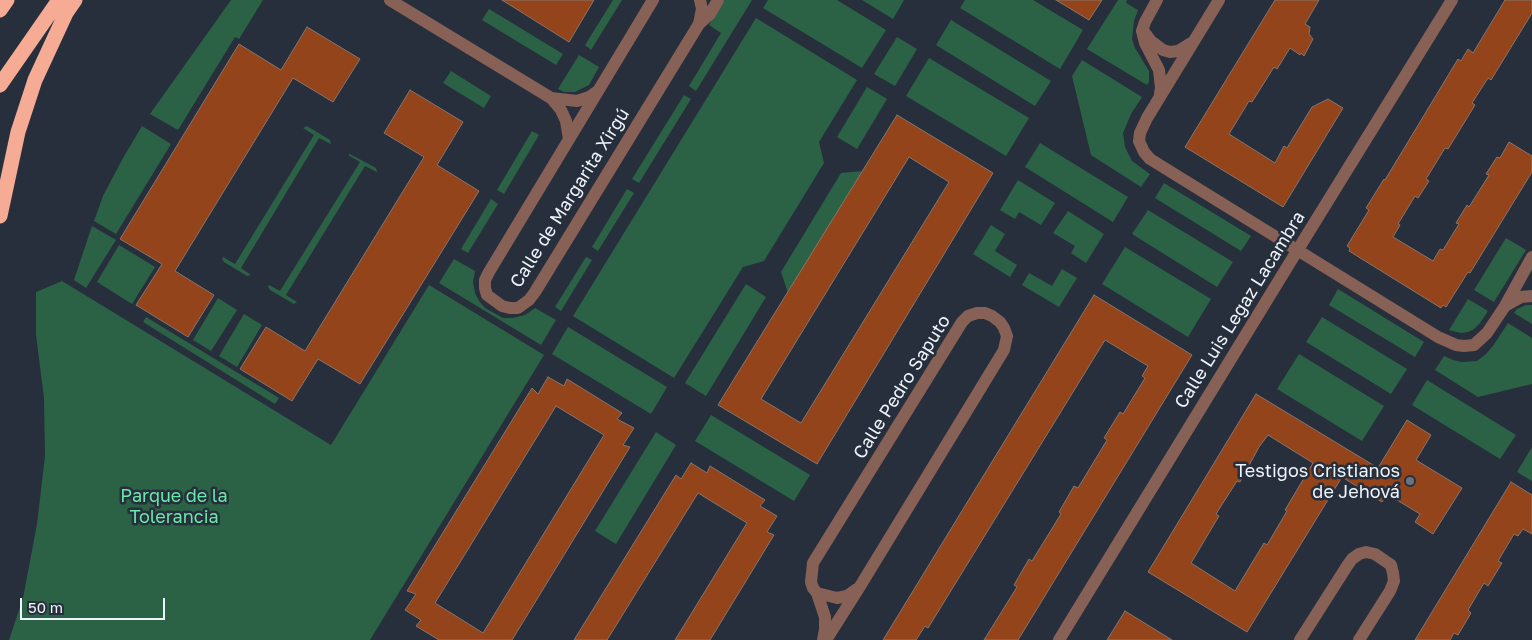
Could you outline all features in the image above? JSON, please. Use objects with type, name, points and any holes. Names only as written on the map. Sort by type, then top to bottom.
[{"type":"highway","points":[[0,10],[7,0]]},
{"type":"highway","points":[[0,85],[59,0]]},
{"type":"highway","points":[[0,216],[18,132],[35,80],[66,14],[75,0]]},
{"type":"street","name":"Calle de Margarita Xirgú","points":[[390,0],[551,98],[561,110],[566,121],[569,139]]},
{"type":"street","name":"Calle de Margarita Xirgú","points":[[653,0],[485,280],[485,288],[494,302],[502,306],[518,308],[529,300],[699,24],[710,14],[718,0]]},
{"type":"street","name":"Calle de Margarita Xirgú","points":[[699,24],[702,9],[700,0]]},
{"type":"street","points":[[1157,0],[1142,26],[1145,43],[1159,70],[1160,97]]},
{"type":"street","points":[[1219,0],[1147,118],[1140,133],[1139,141],[1144,152],[1155,163],[1438,337],[1456,345],[1464,346],[1481,340],[1505,306],[1532,258]]},
{"type":"street","name":"Calle Luis Legaz Lacambra","points":[[1059,640],[1452,0]]},
{"type":"street","points":[[1142,26],[1151,41],[1163,50],[1170,52],[1178,52],[1194,40]]},
{"type":"street","name":"Calle de Margarita Xirgú","points":[[551,98],[577,101],[589,97],[600,88]]},
{"type":"street","points":[[1532,258],[1532,265]]},
{"type":"street","points":[[1505,306],[1521,297],[1532,296]]},
{"type":"street","name":"Calle Pedro Saputo","points":[[977,313],[985,313],[992,316],[1004,328],[1006,336],[1004,350],[859,588],[824,640],[825,617],[812,582],[813,563],[962,322],[968,316],[977,313]]},
{"type":"street","points":[[1300,640],[1346,566],[1359,554],[1366,552],[1375,554],[1390,565],[1394,573],[1394,581],[1390,591],[1359,640]]},
{"type":"street","points":[[817,593],[837,598],[847,596],[859,588]]},
{"type":"green space","points":[[231,0],[263,0],[239,39],[235,37],[178,130],[150,114]]},
{"type":"green space","points":[[613,0],[622,0],[591,50],[585,45]]},
{"type":"green space","points":[[724,0],[752,0],[696,91],[689,86],[721,33],[709,25]]},
{"type":"green space","points":[[768,0],[837,0],[886,30],[862,68],[763,8]]},
{"type":"green space","points":[[862,0],[904,0],[893,19]]},
{"type":"green space","points":[[965,0],[1033,0],[1083,30],[1060,69],[960,8]]},
{"type":"green space","points":[[1118,0],[1127,0],[1126,3],[1138,10],[1134,21],[1132,39],[1135,48],[1149,71],[1149,82],[1147,85],[1087,49]]},
{"type":"green space","points":[[489,9],[563,54],[556,65],[482,20]]},
{"type":"green space","points":[[756,18],[857,80],[819,142],[824,163],[764,261],[743,267],[674,378],[573,316]]},
{"type":"green space","points":[[951,20],[1051,81],[1035,106],[936,45]]},
{"type":"green space","points":[[897,37],[917,49],[895,86],[874,74]]},
{"type":"green space","points":[[579,55],[599,67],[589,85],[575,92],[564,92],[558,89]]},
{"type":"green space","points":[[929,58],[1029,118],[1006,156],[906,96]]},
{"type":"green space","points":[[1082,60],[1142,97],[1131,114],[1123,133],[1125,147],[1132,161],[1150,174],[1141,187],[1091,155],[1072,76]]},
{"type":"green space","points":[[451,71],[491,96],[484,108],[443,83]]},
{"type":"green space","points":[[867,87],[887,99],[857,149],[837,137]]},
{"type":"green space","points":[[684,95],[691,99],[639,183],[632,179]]},
{"type":"green space","points":[[142,126],[171,144],[116,234],[94,221],[103,196]]},
{"type":"green space","points":[[307,126],[330,140],[331,144],[319,138],[241,268],[251,275],[247,276],[222,259],[223,257],[235,264],[314,135],[303,128]]},
{"type":"green space","points":[[532,131],[539,135],[504,194],[497,190]]},
{"type":"green space","points":[[1040,143],[1128,197],[1113,222],[1025,167]]},
{"type":"green space","points":[[350,154],[376,168],[377,172],[365,166],[286,295],[297,302],[294,304],[268,287],[269,285],[280,291],[360,162],[348,155]]},
{"type":"green space","points":[[863,171],[788,293],[781,272],[841,173]]},
{"type":"green space","points":[[1018,180],[1055,203],[1041,225],[1019,212],[1015,219],[1000,210]]},
{"type":"green space","points":[[1164,183],[1251,236],[1241,251],[1155,198]]},
{"type":"green space","points":[[627,189],[634,193],[598,251],[592,247]]},
{"type":"green space","points":[[491,199],[498,204],[468,253],[461,249]]},
{"type":"green space","points":[[1148,210],[1233,262],[1217,287],[1132,234]]},
{"type":"green space","points":[[1068,211],[1104,234],[1086,263],[1071,253],[1075,246],[1053,233]]},
{"type":"green space","points":[[991,225],[1005,234],[995,251],[1017,265],[1010,277],[973,254]]},
{"type":"green space","points":[[92,226],[116,240],[86,288],[74,280]]},
{"type":"green space","points":[[1506,238],[1526,250],[1494,302],[1474,290]]},
{"type":"green space","points":[[119,245],[155,267],[132,304],[97,282]]},
{"type":"green space","points":[[1125,247],[1211,299],[1188,337],[1102,284]]},
{"type":"green space","points":[[586,257],[592,260],[561,311],[555,307]]},
{"type":"green space","points":[[454,259],[475,271],[473,282],[475,293],[485,308],[503,318],[513,318],[525,315],[535,308],[556,320],[541,345],[439,283]]},
{"type":"green space","points":[[1062,269],[1077,278],[1059,307],[1022,285],[1029,273],[1052,286]]},
{"type":"green space","name":"Parque de la Tolerancia","points":[[62,281],[331,445],[429,285],[544,355],[370,640],[9,640],[23,598],[37,524],[45,456],[44,398],[36,335],[36,292]]},
{"type":"green space","points":[[746,284],[766,297],[706,396],[685,383]]},
{"type":"green space","points":[[1338,289],[1424,342],[1415,357],[1329,305]]},
{"type":"green space","points":[[218,298],[237,310],[211,351],[193,340]]},
{"type":"green space","points":[[1468,299],[1488,311],[1480,323],[1468,332],[1461,333],[1449,330]]},
{"type":"green space","points":[[1526,305],[1532,305],[1532,324],[1514,313],[1517,309]]},
{"type":"green space","points":[[244,314],[262,325],[237,367],[219,356]]},
{"type":"green space","points":[[146,317],[279,398],[275,404],[143,322]]},
{"type":"green space","points":[[1322,317],[1407,369],[1391,394],[1306,342]]},
{"type":"green space","points":[[1508,323],[1532,338],[1532,384],[1478,397],[1435,370],[1444,356],[1462,362],[1477,361],[1493,346]]},
{"type":"green space","points":[[568,327],[667,387],[651,414],[552,354]]},
{"type":"green space","points":[[1299,354],[1384,406],[1362,441],[1277,389]]},
{"type":"green space","points":[[1427,380],[1516,435],[1500,459],[1412,405]]},
{"type":"green space","points":[[711,415],[810,475],[794,501],[695,441]]},
{"type":"green space","points":[[656,432],[676,445],[616,544],[595,531]]},
{"type":"green space","points":[[1532,447],[1532,481],[1517,472]]},
{"type":"building","points":[[502,0],[594,0],[569,42]]},
{"type":"building","points":[[1056,0],[1102,0],[1089,20]]},
{"type":"building","points":[[1275,0],[1319,0],[1305,24],[1310,27],[1309,34],[1313,39],[1304,56],[1290,48],[1277,69],[1274,67],[1252,102],[1249,101],[1229,134],[1275,163],[1284,146],[1287,148],[1312,107],[1328,99],[1343,108],[1283,207],[1185,147]]},
{"type":"building","points":[[1505,0],[1532,0],[1532,13],[1491,80],[1488,78],[1472,103],[1475,105],[1448,149],[1445,148],[1426,179],[1429,181],[1418,198],[1415,196],[1398,224],[1400,225],[1393,237],[1433,261],[1440,249],[1443,250],[1459,224],[1456,223],[1467,205],[1469,207],[1489,175],[1486,174],[1497,157],[1500,158],[1509,142],[1532,156],[1532,172],[1470,273],[1468,272],[1446,307],[1443,305],[1441,308],[1349,251],[1350,248],[1347,246],[1369,210],[1366,208],[1458,59],[1461,61],[1468,49],[1473,53]]},
{"type":"building","points":[[307,27],[360,59],[333,102],[293,78],[175,271],[214,295],[188,337],[136,305],[162,264],[120,239],[239,44],[281,70]]},
{"type":"building","points":[[410,90],[463,122],[437,165],[479,191],[360,384],[318,359],[292,401],[240,369],[266,327],[305,351],[424,157],[384,133]]},
{"type":"building","points":[[897,115],[993,173],[817,464],[718,405]],"holes":[[[909,157],[949,182],[801,423],[761,399]]]},
{"type":"building","points":[[1094,295],[1192,355],[1018,640],[984,640],[1017,587],[1014,585],[1029,559],[1032,561],[1061,514],[1059,512],[1074,486],[1078,488],[1107,440],[1104,438],[1120,412],[1123,414],[1145,378],[1142,376],[1148,366],[1105,340],[928,628],[925,626],[916,640],[883,640]]},
{"type":"building","points":[[548,377],[564,386],[567,379],[622,413],[617,419],[634,428],[623,445],[630,447],[512,640],[439,640],[416,626],[421,620],[405,610],[416,594],[407,591],[532,388],[538,394]],"holes":[[[556,406],[604,435],[483,633],[435,603]]]},
{"type":"building","points":[[1256,394],[1378,468],[1407,420],[1431,435],[1416,460],[1462,488],[1433,534],[1415,522],[1420,514],[1387,494],[1382,502],[1342,477],[1247,632],[1148,572]],"holes":[[[1268,435],[1313,463],[1267,545],[1264,543],[1235,591],[1191,563],[1219,516],[1216,514],[1237,481],[1240,482],[1259,447]]]},
{"type":"building","points":[[691,463],[707,473],[710,466],[765,500],[760,506],[777,516],[767,532],[774,535],[710,640],[675,640],[747,523],[698,493],[607,640],[574,640],[676,475],[681,479]]},
{"type":"building","points":[[1511,482],[1532,495],[1532,534],[1523,529],[1518,536],[1514,534],[1498,561],[1502,563],[1488,586],[1484,583],[1468,610],[1471,613],[1458,635],[1454,633],[1450,640],[1415,640]]},
{"type":"building","points":[[1125,611],[1172,640],[1107,640]]},
{"type":"place","name":"Testigos Cristianos de Jehová","points":[[1410,481]]}]
